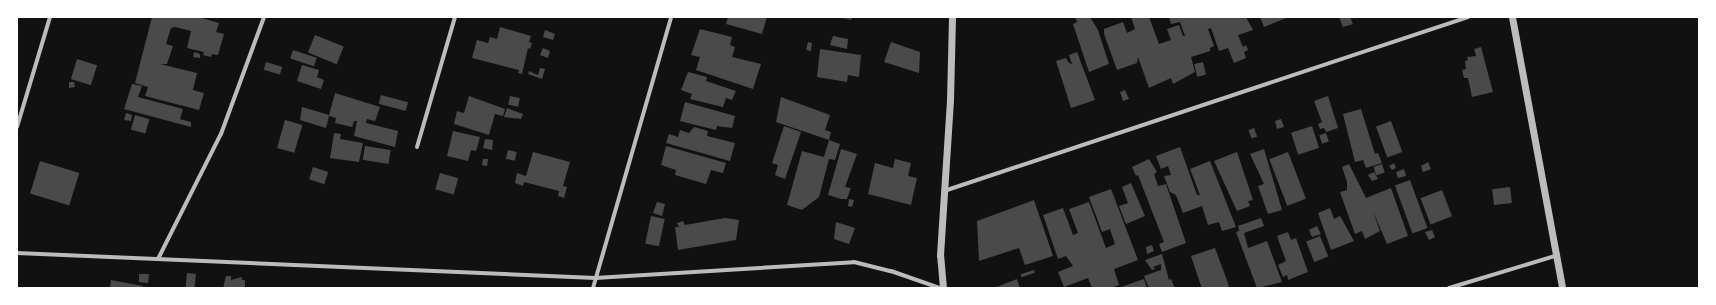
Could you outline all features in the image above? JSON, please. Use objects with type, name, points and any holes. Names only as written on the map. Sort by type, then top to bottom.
[{"type":"street","points":[[17,127],[50,17]]},
{"type":"street","points":[[158,260],[221,134],[264,17]]},
{"type":"street","points":[[417,147],[454,17]]},
{"type":"street","points":[[593,288],[671,17]]},
{"type":"street","points":[[943,288],[940,255],[952,17]]},
{"type":"street","points":[[944,191],[1468,17]]},
{"type":"street","points":[[1512,17],[1562,288]]},
{"type":"street","points":[[17,253],[595,278],[854,262],[891,271],[940,288]]},
{"type":"street","points":[[1450,288],[1555,256]]},
{"type":"building","points":[[152,17],[198,17],[219,23],[216,32],[224,34],[218,55],[212,54],[211,57],[203,55],[204,52],[187,48],[191,31],[175,27],[171,28],[166,44],[173,46],[167,64],[160,64],[197,73],[193,90],[204,93],[199,110],[145,96],[148,87],[135,83]]},
{"type":"building","points":[[728,17],[767,17],[762,34],[726,24]]},
{"type":"building","points":[[838,17],[852,17],[851,20]]},
{"type":"building","points":[[1075,17],[1090,17],[1098,30],[1109,64],[1089,72],[1073,24],[1077,22]]},
{"type":"building","points":[[1131,17],[1149,17],[1159,44],[1171,40],[1167,29],[1179,25],[1183,36],[1185,36],[1180,22],[1171,24],[1169,17],[1246,17],[1253,30],[1238,35],[1243,47],[1246,45],[1248,50],[1244,52],[1246,58],[1234,63],[1228,48],[1219,51],[1211,28],[1208,29],[1214,46],[1210,48],[1210,51],[1191,57],[1195,72],[1173,84],[1171,78],[1149,88],[1138,57],[1137,63],[1117,70],[1104,34],[1104,29],[1123,22],[1127,33],[1135,29]]},
{"type":"building","points":[[1260,17],[1289,17],[1264,27]]},
{"type":"building","points":[[1339,17],[1350,17],[1353,24],[1343,27]]},
{"type":"building","points":[[500,27],[531,36],[529,42],[532,43],[530,49],[528,48],[522,74],[518,73],[519,70],[472,58],[477,40],[488,43],[490,37],[497,39]]},
{"type":"building","points":[[700,29],[732,37],[730,45],[735,47],[732,57],[761,64],[753,89],[696,70],[700,57],[691,55]]},
{"type":"building","points":[[545,30],[555,34],[553,40],[543,37]]},
{"type":"building","points":[[315,35],[344,47],[337,64],[308,53]]},
{"type":"building","points":[[833,36],[848,39],[847,49],[830,45]]},
{"type":"building","points":[[808,42],[812,43],[811,51],[806,50]]},
{"type":"building","points":[[891,42],[920,52],[919,73],[884,62]]},
{"type":"building","points":[[1481,47],[1493,92],[1472,97],[1468,78],[1464,78],[1462,70],[1466,69],[1465,61],[1468,60],[1467,57],[1476,56],[1474,49]]},
{"type":"building","points":[[543,48],[550,51],[548,58],[540,55]]},
{"type":"building","points":[[820,49],[861,55],[859,77],[848,75],[847,82],[817,77]]},
{"type":"building","points":[[293,50],[317,58],[314,66],[290,59]]},
{"type":"building","points":[[194,52],[200,54],[200,58],[193,57]]},
{"type":"building","points":[[1077,52],[1095,100],[1071,108],[1056,61],[1066,58],[1069,63],[1072,64],[1069,55]]},
{"type":"building","points":[[77,59],[97,65],[91,85],[71,79]]},
{"type":"building","points":[[266,62],[282,67],[280,75],[264,70]]},
{"type":"building","points":[[1203,62],[1206,75],[1197,77],[1194,64]]},
{"type":"building","points":[[302,65],[319,70],[317,77],[324,80],[321,89],[297,81]]},
{"type":"building","points":[[540,68],[545,69],[542,79],[528,74],[529,71],[538,75]]},
{"type":"building","points":[[688,72],[707,77],[706,81],[736,91],[732,100],[726,98],[723,107],[690,99],[692,94],[681,90]]},
{"type":"building","points":[[69,82],[74,82],[75,87],[69,88]]},
{"type":"building","points":[[132,84],[142,86],[138,97],[183,109],[180,119],[191,122],[191,127],[124,109]]},
{"type":"building","points":[[1125,90],[1129,99],[1123,101],[1120,92]]},
{"type":"building","points":[[335,93],[380,107],[375,121],[367,119],[366,123],[398,131],[395,147],[354,136],[357,121],[354,121],[352,127],[335,123],[336,118],[329,116],[326,128],[300,120],[302,107],[329,115]]},
{"type":"building","points":[[381,95],[408,102],[406,111],[379,104]]},
{"type":"building","points":[[469,96],[505,109],[503,116],[495,114],[489,135],[454,124],[457,111],[464,113]]},
{"type":"building","points":[[510,96],[520,98],[518,107],[508,105]]},
{"type":"building","points":[[1328,96],[1338,128],[1326,132],[1324,128],[1320,129],[1318,124],[1322,122],[1314,101]]},
{"type":"building","points":[[781,97],[830,115],[825,130],[831,132],[829,140],[776,122]]},
{"type":"building","points":[[685,102],[735,116],[732,128],[717,126],[716,130],[680,121]]},
{"type":"building","points":[[507,108],[523,114],[521,119],[504,117]]},
{"type":"building","points":[[1361,109],[1375,154],[1378,153],[1382,163],[1366,168],[1363,160],[1355,162],[1343,114]]},
{"type":"building","points":[[126,113],[132,115],[131,121],[124,120]]},
{"type":"building","points":[[135,115],[149,119],[145,134],[131,129]]},
{"type":"building","points":[[1281,119],[1284,127],[1277,129],[1275,121]]},
{"type":"building","points":[[285,120],[302,125],[294,153],[277,148]]},
{"type":"building","points":[[1391,121],[1402,152],[1387,157],[1376,126]]},
{"type":"building","points":[[784,126],[801,132],[785,179],[775,175],[778,165],[772,163]]},
{"type":"building","points":[[1312,126],[1319,148],[1298,155],[1291,133]]},
{"type":"building","points":[[694,127],[708,131],[707,136],[735,143],[730,161],[666,143],[669,134],[678,137],[680,130],[689,133]]},
{"type":"building","points":[[1254,128],[1257,136],[1252,139],[1248,130]]},
{"type":"building","points":[[453,131],[480,137],[476,151],[471,150],[468,161],[447,156]]},
{"type":"building","points":[[334,133],[341,134],[340,139],[363,143],[359,162],[330,158]]},
{"type":"building","points":[[1326,133],[1329,142],[1322,144],[1319,135]]},
{"type":"building","points":[[485,139],[493,140],[492,150],[483,148]]},
{"type":"building","points":[[829,140],[840,144],[835,160],[829,159],[819,197],[802,210],[787,205],[802,151],[824,157]]},
{"type":"building","points":[[365,146],[391,150],[388,164],[363,160]]},
{"type":"building","points":[[666,146],[726,163],[723,173],[711,170],[706,184],[675,175],[676,170],[661,165]]},
{"type":"building","points":[[1180,147],[1197,195],[1200,195],[1190,169],[1210,161],[1236,227],[1222,231],[1219,222],[1208,225],[1202,206],[1183,213],[1176,195],[1170,192],[1164,176],[1171,175],[1168,166],[1161,169],[1156,156]]},
{"type":"building","points":[[841,149],[857,154],[845,187],[851,188],[847,199],[841,199],[828,195]]},
{"type":"building","points":[[1264,149],[1282,210],[1268,214],[1258,186],[1264,184],[1250,154]]},
{"type":"building","points":[[508,150],[517,152],[515,161],[506,159]]},
{"type":"building","points":[[533,152],[570,162],[563,186],[567,187],[564,198],[558,196],[559,191],[524,182],[523,186],[515,183],[517,173],[526,176]]},
{"type":"building","points":[[1237,152],[1253,200],[1248,201],[1250,206],[1237,211],[1214,161]]},
{"type":"building","points":[[1288,152],[1306,199],[1287,206],[1269,159]]},
{"type":"building","points":[[483,159],[488,159],[487,166],[482,165]]},
{"type":"building","points":[[895,159],[911,163],[908,176],[917,178],[911,205],[868,194],[875,163],[893,168]]},
{"type":"building","points":[[1149,159],[1157,172],[1154,174],[1158,186],[1166,184],[1186,243],[1162,252],[1159,244],[1164,242],[1138,175],[1136,176],[1132,167]]},
{"type":"building","points":[[40,161],[79,173],[69,206],[30,194]]},
{"type":"building","points":[[1428,162],[1431,169],[1423,172],[1421,166]]},
{"type":"building","points":[[1394,163],[1396,168],[1392,170],[1389,166]]},
{"type":"building","points":[[1349,164],[1366,198],[1391,188],[1408,236],[1387,244],[1373,211],[1380,231],[1365,239],[1362,231],[1355,234],[1340,192],[1347,190],[1347,182],[1342,167]]},
{"type":"building","points":[[1382,164],[1385,173],[1376,175],[1373,167]]},
{"type":"building","points":[[313,167],[328,172],[324,184],[309,179]]},
{"type":"building","points":[[1404,169],[1406,176],[1398,178],[1396,172]]},
{"type":"building","points":[[1374,172],[1378,179],[1372,181],[1368,175]]},
{"type":"building","points":[[440,173],[458,178],[454,195],[435,189]]},
{"type":"building","points":[[1410,180],[1427,228],[1412,233],[1395,185]]},
{"type":"building","points":[[1131,183],[1145,216],[1126,224],[1119,206],[1128,203],[1122,187]]},
{"type":"building","points":[[1510,187],[1512,203],[1494,205],[1492,189]]},
{"type":"building","points":[[1111,189],[1138,260],[1114,269],[1119,285],[1110,288],[1092,288],[1088,278],[1064,287],[1058,272],[1073,266],[1066,256],[1058,259],[1043,215],[1063,208],[1073,235],[1078,233],[1069,209],[1089,202],[1106,248],[1115,244],[1110,229],[1102,232],[1089,197]]},
{"type":"building","points":[[1442,190],[1452,216],[1431,224],[1421,198]]},
{"type":"building","points":[[849,199],[854,200],[852,207],[848,206]]},
{"type":"building","points":[[1034,200],[1053,256],[1025,265],[1019,248],[979,261],[977,221]]},
{"type":"building","points":[[657,202],[665,204],[662,216],[653,213]]},
{"type":"building","points":[[1330,208],[1334,219],[1340,216],[1354,241],[1331,250],[1318,213]]},
{"type":"building","points":[[651,216],[665,219],[659,246],[645,243]]},
{"type":"building","points":[[725,218],[739,220],[736,240],[678,250],[675,227],[679,227],[677,223],[683,221],[685,225]]},
{"type":"building","points":[[1261,218],[1264,226],[1244,233],[1248,248],[1267,241],[1282,282],[1257,288],[1236,232],[1239,231],[1238,226]]},
{"type":"building","points":[[836,222],[855,228],[849,244],[834,239]]},
{"type":"building","points":[[1317,226],[1321,234],[1312,237],[1309,230]]},
{"type":"building","points":[[1432,230],[1435,237],[1429,240],[1425,232]]},
{"type":"building","points":[[1288,232],[1291,240],[1296,238],[1308,272],[1288,280],[1287,275],[1283,277],[1278,265],[1286,261],[1277,236]]},
{"type":"building","points":[[1320,236],[1328,256],[1314,262],[1306,242]]},
{"type":"building","points":[[1152,245],[1154,251],[1147,254],[1146,247]]},
{"type":"building","points":[[1215,248],[1229,288],[1202,288],[1200,283],[1191,256]]},
{"type":"building","points":[[1162,254],[1169,280],[1171,279],[1175,288],[1149,288],[1144,276],[1161,270],[1161,264],[1153,267],[1155,269],[1152,270],[1145,260]]},
{"type":"building","points":[[1034,270],[1035,273],[1022,277],[1021,274]]},
{"type":"building","points":[[187,273],[196,274],[194,288],[186,287]]},
{"type":"building","points":[[139,274],[149,274],[148,283],[139,282]]},
{"type":"building","points":[[226,276],[231,276],[231,280],[242,277],[242,280],[245,280],[245,288],[223,288]]},
{"type":"building","points":[[1017,279],[1020,288],[994,288]]},
{"type":"building","points":[[1144,279],[1147,288],[1118,288]]},
{"type":"building","points":[[111,280],[143,286],[143,288],[110,288]]}]
